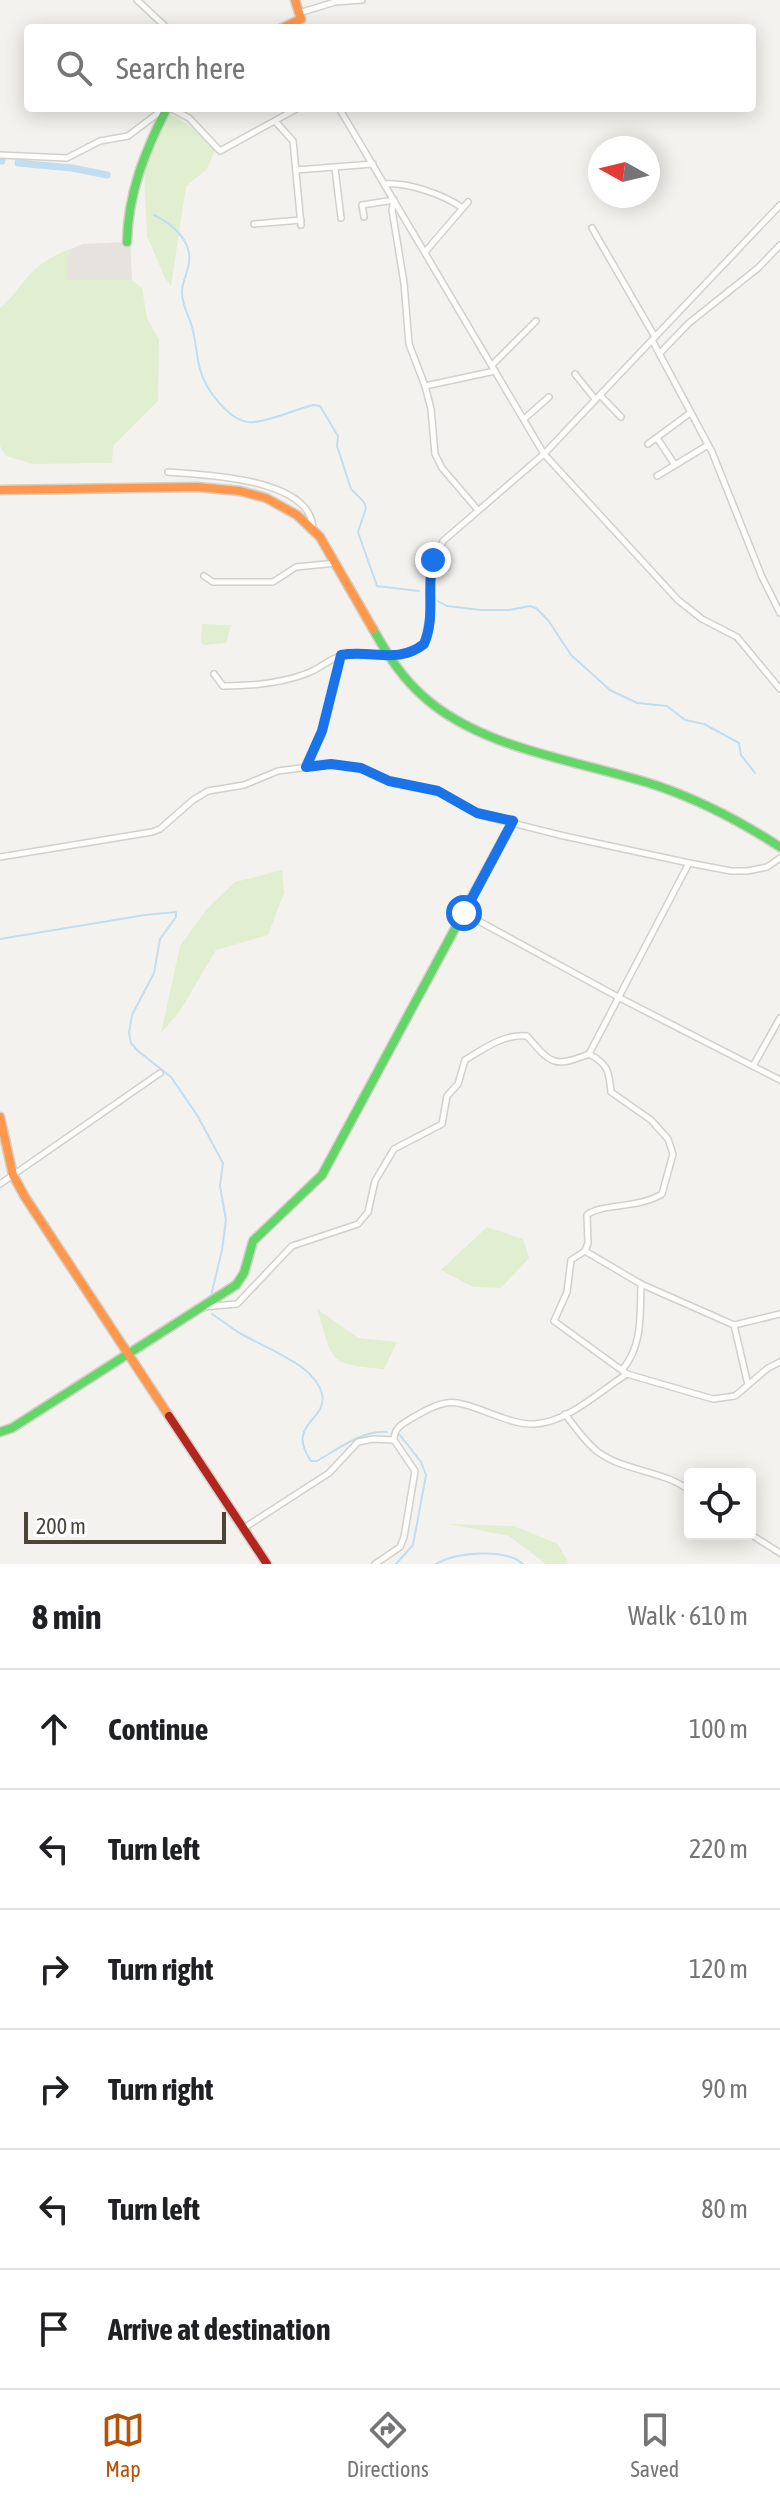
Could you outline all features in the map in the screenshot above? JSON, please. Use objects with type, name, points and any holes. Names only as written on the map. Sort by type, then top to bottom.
[{"type":"street","points":[[137,0],[163,24]]},
{"type":"street","points":[[295,0],[301,20],[335,2],[362,0]]},
{"type":"street","points":[[0,155],[67,158],[100,141],[128,136],[161,112]]},
{"type":"street","points":[[127,242],[130,195],[165,112]]},
{"type":"street","points":[[176,112],[189,118],[220,151],[291,112]]},
{"type":"street","points":[[341,112],[544,454],[678,600],[702,619],[737,637],[780,689]]},
{"type":"street","points":[[254,224],[301,222],[293,141],[275,121]]},
{"type":"street","points":[[296,170],[373,164]]},
{"type":"street","points":[[335,168],[341,218]]},
{"type":"street","points":[[384,184],[394,183],[450,200],[461,207]]},
{"type":"street","points":[[364,217],[362,205],[394,200]]},
{"type":"street","points":[[394,200],[392,210],[404,283],[409,344],[431,409],[435,454],[442,468],[477,509]]},
{"type":"street","points":[[425,252],[468,202]]},
{"type":"street","points":[[214,674],[223,686],[278,680],[310,673],[341,655],[351,653],[388,657],[424,644],[431,607],[430,573],[443,541],[544,454],[780,205]]},
{"type":"street","points":[[592,228],[654,338],[708,445],[780,613]]},
{"type":"street","points":[[660,353],[698,314],[758,268],[780,245]]},
{"type":"street","points":[[425,386],[493,368],[536,321]]},
{"type":"street","points":[[575,374],[621,417]]},
{"type":"street","points":[[524,419],[549,397]]},
{"type":"street","points":[[648,444],[690,413]]},
{"type":"street","points":[[657,438],[675,465]]},
{"type":"street","points":[[657,476],[708,445]]},
{"type":"street","points":[[168,472],[259,483],[291,496],[307,507],[313,529]]},
{"type":"street","points":[[0,490],[152,486],[242,492],[284,506],[313,529],[337,563],[388,657],[410,685],[429,702],[467,725],[557,758],[683,794],[719,810],[780,847]]},
{"type":"street","points":[[204,576],[213,582],[273,582],[296,567],[337,563]]},
{"type":"street","points":[[306,767],[322,731],[341,655]]},
{"type":"street","points":[[0,857],[152,832],[208,791],[244,785],[278,771],[331,764],[361,768],[389,781],[438,791],[477,813],[564,836],[689,863],[747,871],[767,867],[780,858]]},
{"type":"street","points":[[0,1432],[12,1428],[236,1285],[244,1273],[253,1241],[322,1175],[513,821]]},
{"type":"street","points":[[202,1307],[237,1304],[292,1246],[358,1224],[368,1212],[375,1181],[394,1149],[442,1124],[447,1096],[458,1084],[465,1060],[497,1041],[515,1035],[527,1036],[546,1059],[553,1062],[567,1062],[589,1054],[689,863]]},
{"type":"street","points":[[464,913],[780,1080]]},
{"type":"street","points":[[753,1066],[780,1018]]},
{"type":"street","points":[[589,1054],[604,1062],[609,1069],[611,1092],[651,1120],[668,1139],[673,1154],[662,1194],[638,1205],[593,1211],[587,1215],[588,1243],[585,1251],[571,1260],[567,1292],[554,1321],[624,1372],[713,1399],[735,1396],[780,1362]]},
{"type":"street","points":[[0,1184],[160,1073]]},
{"type":"street","points":[[0,1117],[13,1175],[267,1564]]},
{"type":"street","points":[[585,1251],[641,1284],[734,1325],[780,1314]]},
{"type":"street","points":[[375,1564],[400,1547],[413,1485],[415,1471],[394,1440],[396,1429],[402,1423],[445,1403],[454,1402],[514,1422],[533,1424],[565,1414],[624,1372],[639,1334],[641,1284]]},
{"type":"street","points":[[734,1325],[748,1385]]},
{"type":"street","points":[[565,1414],[584,1439],[600,1453],[617,1462],[666,1477],[684,1488]]},
{"type":"street","points":[[243,1529],[329,1473],[358,1442],[394,1440]]},
{"type":"street","points":[[756,1538],[780,1553]]},
{"type":"green space","points":[[170,114],[193,128],[215,150],[207,169],[186,186],[171,286],[147,236],[144,170]]},
{"type":"green space","points":[[130,242],[132,280],[142,288],[147,318],[159,340],[158,401],[113,446],[112,463],[33,464],[6,456],[0,446],[0,308],[50,258],[94,244]]},
{"type":"green space","points":[[202,624],[231,625],[226,643],[204,645],[201,642]]},
{"type":"green space","points":[[282,870],[284,893],[268,935],[216,950],[180,1011],[161,1033],[180,946],[206,910],[235,882]]},
{"type":"green space","points":[[487,1227],[523,1239],[529,1258],[501,1288],[473,1287],[441,1270]]},
{"type":"green space","points":[[317,1309],[358,1338],[397,1342],[384,1369],[351,1365],[335,1357],[326,1340]]},
{"type":"green space","points":[[449,1524],[514,1526],[558,1544],[569,1564],[546,1564],[509,1536]]},
{"type":"shaded area","points":[[130,242],[132,280],[67,280],[67,258],[73,248],[83,244]]},
{"type":"waterway","points":[[18,163],[107,175]]},
{"type":"waterway","points":[[154,215],[174,229],[188,249],[183,300],[200,369],[213,395],[237,418],[254,422],[313,405],[320,406],[338,436],[337,446],[351,489],[366,508],[358,532],[377,586],[419,591]]},
{"type":"waterway","points":[[438,601],[447,606],[481,610],[536,608],[548,620],[571,655],[610,690],[637,703],[667,706],[685,720],[704,724],[739,743],[741,755],[755,773]]},
{"type":"waterway","points":[[0,939],[176,912],[176,917],[160,939],[154,973],[132,1015],[129,1033],[131,1043],[138,1051],[171,1077],[197,1115],[223,1163],[220,1186],[226,1220],[211,1296]]},
{"type":"waterway","points":[[212,1314],[239,1333],[297,1364],[317,1383],[322,1403],[303,1438],[311,1461],[317,1461],[359,1437],[387,1432]]},
{"type":"waterway","points":[[396,1564],[413,1545],[426,1475],[421,1462],[400,1435]]},
{"type":"waterway","points":[[436,1564],[480,1554],[505,1556],[523,1564]]},
{"type":"traffic: fast","points":[[127,242],[139,173],[165,112]]},
{"type":"traffic: fast","points":[[373,629],[416,690],[448,715],[475,730],[534,752],[688,797],[780,847]]},
{"type":"traffic: fast","points":[[0,1432],[12,1428],[236,1285],[244,1273],[253,1241],[322,1175],[513,821]]},
{"type":"traffic: slow","points":[[290,24],[301,19],[295,0]]},
{"type":"traffic: slow","points":[[0,490],[197,487],[240,491],[266,498],[297,515],[320,537],[373,629]]},
{"type":"traffic: slow","points":[[0,1117],[13,1175],[25,1197],[169,1416]]},
{"type":"traffic: jam","points":[[169,1416],[267,1564]]},
{"type":"route","points":[[433,560],[429,586],[431,607],[424,644],[388,657],[351,653],[341,655],[322,731],[306,767],[331,764],[361,768],[389,781],[446,794],[488,817],[513,821],[464,913]]}]
